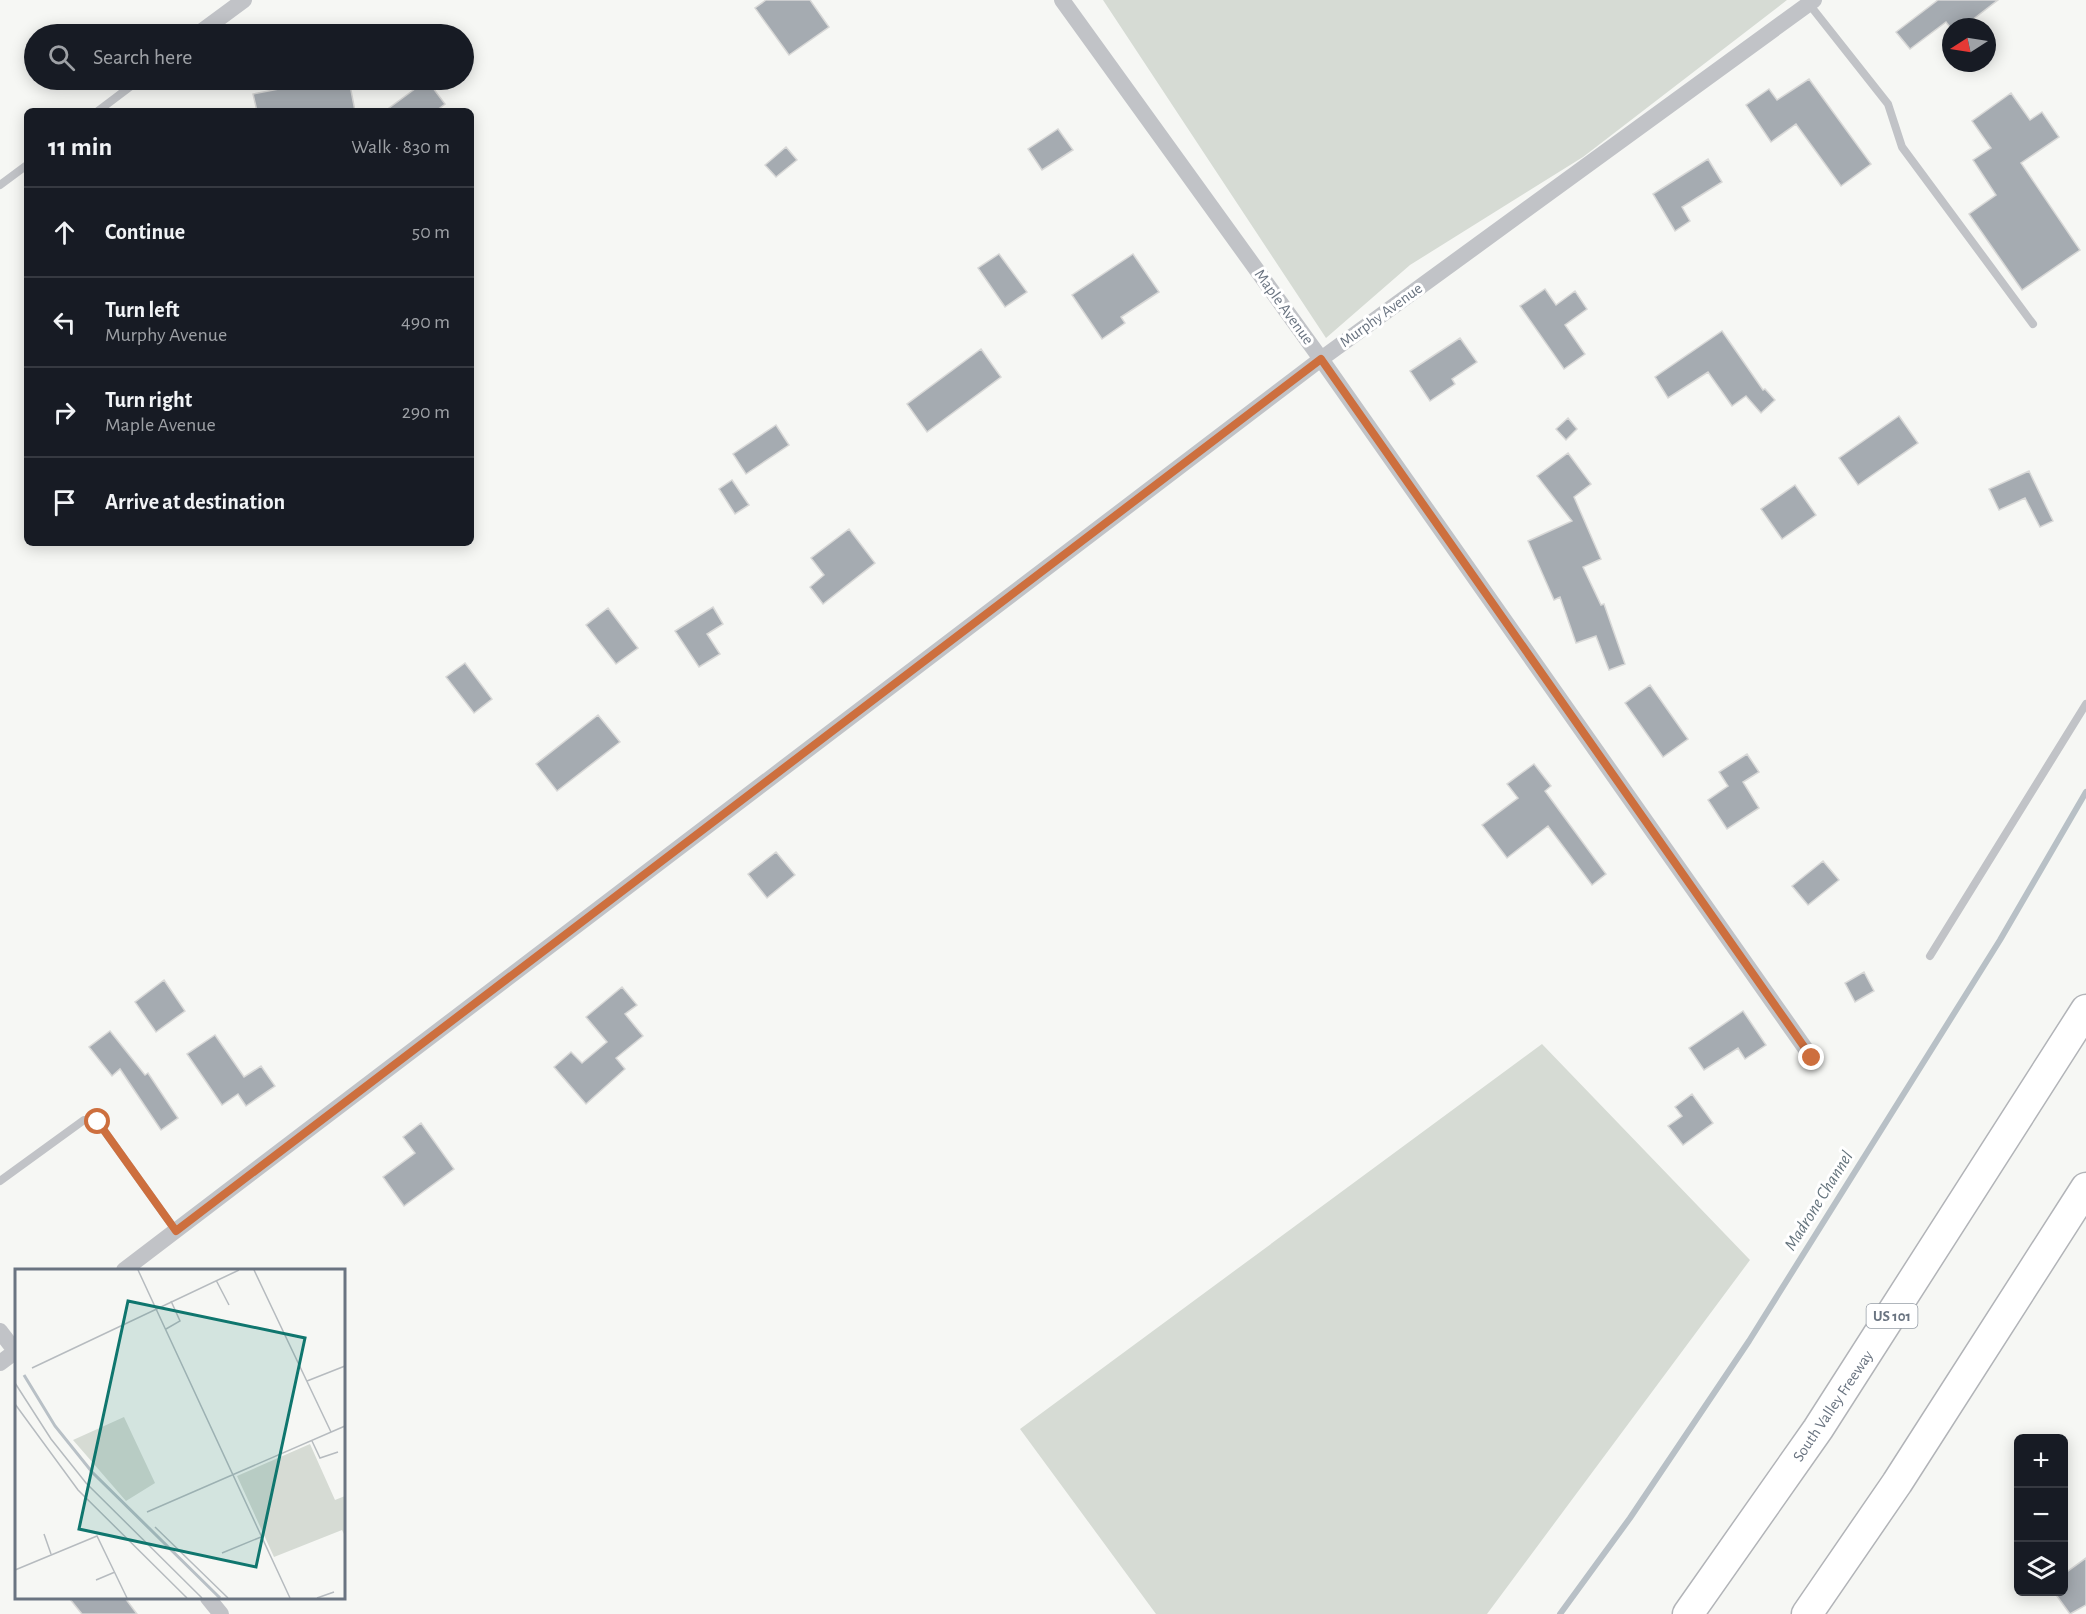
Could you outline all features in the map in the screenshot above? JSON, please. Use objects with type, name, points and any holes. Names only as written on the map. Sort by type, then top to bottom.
[{"type":"highway","name":"South Valley Freeway","points":[[1688,1614],[1818,1429],[2086,1010]]},
{"type":"highway","points":[[1808,1614],[1897,1483],[2086,1188]]},
{"type":"street","points":[[212,24],[244,0]]},
{"type":"street","name":"Maple Avenue","points":[[1062,0],[1321,359],[1812,1058]]},
{"type":"street","name":"Murphy Avenue","points":[[125,1269],[1321,359],[1812,2]]},
{"type":"street","points":[[0,1331],[15,1351]]},
{"type":"street","points":[[0,1363],[15,1353]]},
{"type":"street","points":[[209,1599],[221,1614]]},
{"type":"lane","points":[[1812,2],[1888,104],[1902,147],[2033,324]]},
{"type":"lane","points":[[102,108],[126,90]]},
{"type":"lane","points":[[0,185],[24,167]]},
{"type":"lane","points":[[1930,956],[2086,704]]},
{"type":"lane","points":[[0,1181],[84,1120],[98,1122],[176,1231]]},
{"type":"shaded area","points":[[1103,0],[1787,0],[1583,157],[1410,265],[1326,338]]},
{"type":"shaded area","points":[[1542,1044],[1750,1260],[1487,1614],[1156,1614],[1020,1429]]},
{"type":"building","points":[[766,0],[810,0],[829,27],[789,55],[755,8]]},
{"type":"building","points":[[1938,0],[1998,0],[1975,18],[1942,18],[1942,25],[1910,49],[1896,32]]},
{"type":"building","points":[[1809,79],[1871,164],[1841,186],[1796,124],[1771,142],[1746,105],[1769,89],[1777,100]]},
{"type":"building","points":[[274,90],[351,90],[354,108],[256,108],[253,94]]},
{"type":"building","points":[[413,90],[434,90],[445,104],[440,108],[389,108]]},
{"type":"building","points":[[2011,93],[2030,120],[2042,112],[2059,137],[2021,163],[2080,250],[2022,290],[1969,214],[1996,195],[1973,160],[1991,148],[1972,121]]},
{"type":"building","points":[[1058,129],[1073,150],[1042,170],[1028,149]]},
{"type":"building","points":[[786,147],[797,160],[776,177],[765,165]]},
{"type":"building","points":[[1708,159],[1722,182],[1682,207],[1690,221],[1675,231],[1653,194]]},
{"type":"building","points":[[999,254],[1027,292],[1005,307],[978,268]]},
{"type":"building","points":[[1133,254],[1159,292],[1121,317],[1125,323],[1102,339],[1072,295]]},
{"type":"building","points":[[1545,289],[1556,305],[1575,291],[1587,309],[1565,325],[1585,354],[1564,369],[1520,306]]},
{"type":"building","points":[[1722,331],[1763,390],[1765,389],[1775,400],[1761,413],[1746,396],[1732,406],[1708,372],[1668,398],[1655,377]]},
{"type":"building","points":[[1460,338],[1477,362],[1452,379],[1455,384],[1430,401],[1410,371]]},
{"type":"building","points":[[981,349],[1001,377],[927,432],[907,404]]},
{"type":"building","points":[[1899,416],[1918,443],[1858,485],[1839,458]]},
{"type":"building","points":[[1568,418],[1577,429],[1566,440],[1556,429]]},
{"type":"building","points":[[776,425],[789,445],[746,474],[733,454]]},
{"type":"building","points":[[1568,453],[1591,484],[1574,497],[1601,559],[1583,567],[1601,605],[1604,604],[1625,664],[1609,670],[1596,636],[1576,643],[1560,597],[1554,600],[1528,541],[1572,521],[1537,476]]},
{"type":"building","points":[[2029,471],[2053,521],[2040,527],[2025,498],[1999,510],[1989,489]]},
{"type":"building","points":[[732,480],[749,505],[735,514],[719,489]]},
{"type":"building","points":[[1795,485],[1816,515],[1782,539],[1761,509]]},
{"type":"building","points":[[849,529],[875,563],[823,604],[810,587],[824,575],[811,558]]},
{"type":"building","points":[[713,607],[723,624],[707,634],[720,654],[699,667],[675,631]]},
{"type":"building","points":[[608,608],[638,648],[616,664],[586,625]]},
{"type":"building","points":[[465,663],[492,699],[474,713],[446,677]]},
{"type":"building","points":[[1650,685],[1688,739],[1663,757],[1625,703]]},
{"type":"building","points":[[598,715],[620,742],[557,791],[536,764]]},
{"type":"building","points":[[1747,754],[1759,772],[1743,782],[1759,808],[1727,829],[1708,800],[1728,786],[1719,772]]},
{"type":"building","points":[[1534,764],[1551,786],[1545,791],[1606,874],[1592,885],[1548,826],[1507,858],[1482,825],[1518,798],[1507,784]]},
{"type":"building","points":[[776,852],[795,875],[767,898],[748,874]]},
{"type":"building","points":[[1823,861],[1839,880],[1808,905],[1792,886]]},
{"type":"building","points":[[1864,972],[1874,991],[1855,1002],[1845,983]]},
{"type":"building","points":[[164,980],[185,1011],[156,1032],[135,1002]]},
{"type":"building","points":[[622,987],[637,1005],[625,1014],[643,1036],[616,1058],[625,1069],[586,1104],[554,1067],[571,1052],[582,1063],[607,1042],[586,1017]]},
{"type":"building","points":[[1743,1011],[1766,1045],[1745,1059],[1738,1048],[1704,1070],[1689,1048]]},
{"type":"building","points":[[110,1031],[145,1075],[148,1073],[178,1118],[161,1130],[120,1069],[112,1076],[89,1047]]},
{"type":"building","points":[[215,1035],[244,1077],[261,1066],[275,1086],[246,1106],[238,1094],[222,1105],[187,1054]]},
{"type":"building","points":[[1692,1094],[1713,1123],[1683,1145],[1668,1126],[1682,1116],[1675,1107]]},
{"type":"building","points":[[421,1123],[454,1169],[404,1206],[383,1177],[415,1153],[403,1137]]},
{"type":"building","points":[[2086,1558],[2086,1605],[2070,1614],[2057,1596],[2068,1596],[2068,1571]]},
{"type":"building","points":[[70,1599],[126,1599],[137,1614],[82,1614]]},
{"type":"waterway","name":"Madrone Channel","points":[[1560,1614],[1630,1518],[1749,1341],[2000,940],[2086,792]]},
{"type":"route","points":[[98,1122],[176,1231],[1321,359],[1812,1058]]}]
